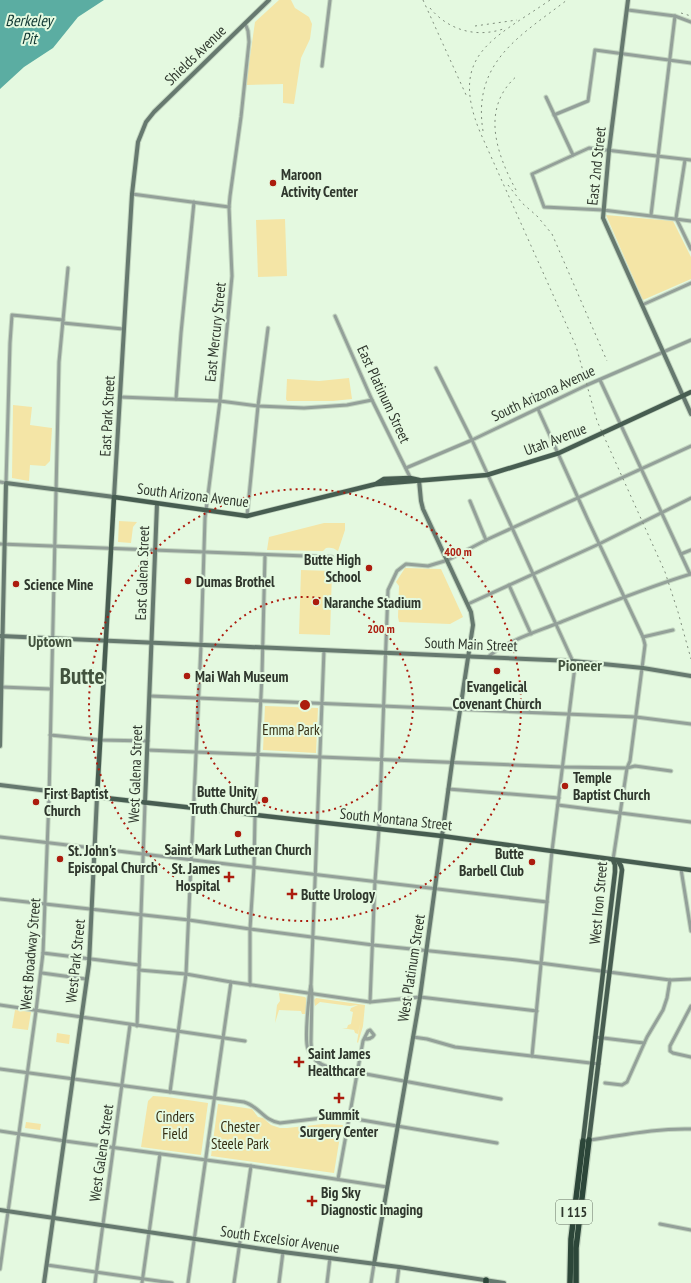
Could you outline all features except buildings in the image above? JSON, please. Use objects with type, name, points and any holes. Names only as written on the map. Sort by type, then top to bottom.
[{"type":"highway","name":"I 115","points":[[576,1283],[576,1248],[590,1140]]},
{"type":"highway","name":"I 115","points":[[570,1283],[571,1239],[583,1141]]},
{"type":"main road","name":"Utah Avenue","points":[[384,479],[419,480],[487,475],[559,453],[691,392]]},
{"type":"main road","name":"South Arizona Avenue","points":[[114,497],[247,516],[376,484],[384,479]]},
{"type":"main road","name":"Utah Avenue","points":[[376,484],[411,480]]},
{"type":"main road","name":"East Park Street","points":[[106,640],[114,497]]},
{"type":"main road","name":"West Park Street","points":[[97,797],[106,640]]},
{"type":"main road","name":"South Montana Street","points":[[97,797],[442,836],[691,870]]},
{"type":"main road","name":"West Iron Street","points":[[583,1141],[616,860]]},
{"type":"main road","name":"West Iron Street","points":[[590,1140],[622,870],[620,864],[616,860]]},
{"type":"street","name":"Shields Avenue","points":[[132,194],[138,142],[149,117],[269,0]]},
{"type":"street","points":[[322,66],[330,0]]},
{"type":"street","name":"East 2nd Street","points":[[628,0],[628,10],[609,150],[603,218],[691,414]]},
{"type":"street","points":[[628,10],[675,16],[691,22]]},
{"type":"street","points":[[651,215],[675,16]]},
{"type":"street","name":"East Mercury Street","points":[[170,1092],[186,974],[199,698],[203,552],[206,511],[220,401],[232,276],[229,207],[249,42],[248,31],[245,23]]},
{"type":"street","points":[[554,115],[588,101],[595,50],[691,63]]},
{"type":"street","points":[[546,97],[573,155]]},
{"type":"street","points":[[691,160],[589,148],[532,174],[544,206],[603,210],[691,221]]},
{"type":"street","points":[[685,160],[676,218],[691,249]]},
{"type":"street","points":[[132,194],[229,207]]},
{"type":"street","name":"East Park Street","points":[[114,497],[132,194]]},
{"type":"street","points":[[176,399],[194,202]]},
{"type":"street","name":"West Broadway Street","points":[[0,1269],[42,973],[49,791],[59,362],[68,268]]},
{"type":"street","points":[[642,304],[691,283]]},
{"type":"street","points":[[0,746],[2,544],[6,483],[12,315],[123,329]]},
{"type":"street","name":"East Platinum Street","points":[[335,316],[372,400],[411,480]]},
{"type":"street","points":[[247,516],[258,406],[268,328]]},
{"type":"street","name":"South Arizona Avenue","points":[[406,468],[472,440],[538,408],[691,340]]},
{"type":"street","points":[[436,368],[472,440],[532,575],[575,666],[552,852],[532,1056]]},
{"type":"street","points":[[488,657],[498,648],[531,634],[623,597],[691,574],[600,380]]},
{"type":"street","points":[[120,396],[220,401],[258,406],[304,408],[347,405],[372,400]]},
{"type":"street","points":[[538,408],[623,597],[643,637],[673,630]]},
{"type":"street","points":[[370,1002],[374,881],[379,829],[388,590],[397,571],[406,564],[428,566],[448,560],[486,540],[691,446]]},
{"type":"street","points":[[419,480],[423,508],[471,612],[473,625],[468,656]]},
{"type":"street","points":[[0,482],[114,497]]},
{"type":"street","points":[[468,604],[599,544],[691,498]]},
{"type":"street","points":[[470,501],[486,540]]},
{"type":"street","name":"East Galena Street","points":[[152,643],[157,504]]},
{"type":"street","points":[[2,544],[332,558]]},
{"type":"street","points":[[681,554],[691,550]]},
{"type":"street","points":[[250,985],[250,929],[263,647],[265,555]]},
{"type":"street","points":[[509,585],[531,634]]},
{"type":"street","name":"South Main Street","points":[[2,636],[573,661],[643,668],[691,676]]},
{"type":"street","name":"West Iron Street","points":[[616,860],[620,813],[627,768],[630,761],[643,668],[645,645],[643,637]]},
{"type":"street","name":"West Galena Street","points":[[137,1026],[152,643]]},
{"type":"street","points":[[324,650],[311,984],[312,1056],[324,1066],[501,1099]]},
{"type":"street","name":"West Platinum Street","points":[[371,1283],[420,997],[448,789],[468,656]]},
{"type":"street","points":[[1,687],[51,689]]},
{"type":"street","points":[[150,696],[384,707],[636,716],[691,724]]},
{"type":"street","points":[[50,735],[100,740],[148,741]]},
{"type":"street","points":[[147,750],[563,767],[627,768],[635,766],[672,771]]},
{"type":"street","points":[[0,785],[97,797]]},
{"type":"street","points":[[448,789],[559,798]]},
{"type":"street","name":"West Park Street","points":[[44,1283],[65,1141],[89,958],[97,797]]},
{"type":"street","points":[[558,806],[691,822]]},
{"type":"street","points":[[0,836],[547,902]]},
{"type":"street","points":[[680,869],[691,931]]},
{"type":"street","points":[[0,900],[189,920],[373,945],[427,950],[670,980],[691,979]]},
{"type":"street","points":[[43,953],[139,965]]},
{"type":"street","points":[[138,970],[186,974],[250,985],[370,1002],[420,997],[537,1011]]},
{"type":"street","points":[[42,973],[86,979]]},
{"type":"street","points":[[605,1083],[623,1085],[627,1082],[644,1043],[665,1005],[670,980]]},
{"type":"street","points":[[188,1283],[231,982]]},
{"type":"street","points":[[0,1005],[81,1016],[223,1039],[245,1041]]},
{"type":"street","points":[[691,1006],[689,1014],[670,1046],[670,1050],[674,1053],[691,1057]]},
{"type":"street","name":"West Galena Street","points":[[95,1283],[130,1025]]},
{"type":"street","points":[[413,1037],[427,1039],[455,1047],[599,1064]]},
{"type":"street","points":[[595,1037],[644,1043]]},
{"type":"street","points":[[338,1179],[364,1039]]},
{"type":"street","points":[[0,1069],[251,1104],[261,1114],[280,1123],[322,1118],[349,1118],[497,1143]]},
{"type":"street","points":[[583,1141],[641,1131],[691,1129]]},
{"type":"street","points":[[0,1131],[251,1166],[387,1187]]},
{"type":"street","points":[[143,1281],[160,1154]]},
{"type":"street","points":[[234,1283],[251,1166]]},
{"type":"street","name":"South Excelsior Avenue","points":[[0,1210],[504,1283]]},
{"type":"street","points":[[660,1224],[691,1230]]},
{"type":"street","points":[[279,1283],[283,1252]]},
{"type":"street","points":[[326,1283],[330,1258]]},
{"type":"street","points":[[47,1265],[143,1281],[172,1283]]},
{"type":"street","points":[[397,1283],[399,1267]]},
{"type":"green space","points":[[279,0],[291,0],[295,8],[309,17],[312,24],[310,39],[301,58],[294,104],[283,103],[283,84],[246,85],[255,22]]},
{"type":"green space","points":[[606,215],[673,221],[691,257],[691,279],[643,300]]},
{"type":"green space","points":[[285,219],[287,276],[258,277],[256,220]]},
{"type":"green space","points":[[349,378],[352,399],[333,401],[287,401],[286,399],[287,379],[319,381]]},
{"type":"green space","points":[[13,405],[32,407],[30,425],[52,428],[50,461],[45,466],[30,465],[29,481],[12,478]]},
{"type":"green space","points":[[119,521],[137,522],[133,527],[131,543],[118,542]]},
{"type":"green space","points":[[324,523],[345,523],[345,530],[338,551],[334,548],[326,548],[323,551],[267,550],[269,537]]},
{"type":"green space","points":[[405,568],[441,569],[463,617],[450,624],[399,622],[399,586],[396,582]]},
{"type":"green space","name":"Naranche Stadium","points":[[301,570],[332,571],[330,635],[299,634]]},
{"type":"green space","name":"Emma Park","points":[[265,706],[318,708],[316,753],[263,750]]},
{"type":"green space","points":[[279,993],[305,997],[306,1014],[302,1014],[301,1011],[279,1010],[275,1023],[277,1005],[280,1001]]},
{"type":"green space","points":[[316,998],[365,1005],[363,1026],[358,1043],[360,1024],[358,1034],[355,1033],[354,1030],[342,1028],[347,1028],[348,1025],[351,1024],[353,1012],[350,1011],[351,1008],[358,1005],[350,1006],[320,1002],[315,1006],[314,1000]]},
{"type":"green space","points":[[15,1010],[31,1012],[28,1030],[12,1028]]},
{"type":"green space","points":[[57,1033],[70,1035],[69,1044],[56,1042]]},
{"type":"green space","name":"Cinders Field","points":[[153,1096],[208,1103],[201,1155],[141,1147],[148,1101]]},
{"type":"green space","name":"Chester Steele Park","points":[[218,1104],[252,1109],[258,1117],[263,1118],[271,1125],[280,1128],[323,1124],[343,1125],[342,1129],[334,1128],[332,1129],[333,1131],[338,1132],[339,1129],[341,1130],[334,1173],[211,1156]]},
{"type":"green space","points":[[26,1122],[41,1124],[40,1130],[25,1128]]},
{"type":"water","name":"Berkeley Pit","points":[[0,0],[104,0],[78,17],[53,48],[24,67],[0,89]]},
{"type":"railway","points":[[423,0],[467,97]]},
{"type":"railway","points":[[550,0],[511,26],[495,38],[482,51],[473,66],[470,84],[472,106],[480,132],[576,346],[597,421],[665,572],[691,659]]},
{"type":"railway","points":[[483,131],[482,107],[485,86],[492,69],[503,53],[517,39],[567,0]]},
{"type":"railway","points":[[430,8],[445,22],[463,30],[483,33],[503,29]]},
{"type":"railway","points":[[681,13],[691,16]]},
{"type":"railway","points":[[475,26],[517,20]]},
{"type":"railway","points":[[516,190],[498,146],[495,131],[495,116],[499,101],[506,88],[518,75]]},
{"type":"railway","points":[[508,185],[522,203],[537,216],[552,234],[607,361]]},
{"type":"place","name":"Maroon Activity Center","points":[[273,183]]},
{"type":"place","name":"Butte High School","points":[[369,568]]},
{"type":"place","name":"Dumas Brothel","points":[[188,581]]},
{"type":"place","name":"Science Mine","points":[[16,584]]},
{"type":"place","name":"Naranche Stadium","points":[[316,602]]},
{"type":"place","name":"Evangelical Covenant Church","points":[[497,671]]},
{"type":"place","name":"Mai Wah Museum","points":[[187,676]]},
{"type":"place","name":"Temple Baptist Church","points":[[565,786]]},
{"type":"place","name":"Butte Unity Truth Church","points":[[265,800]]},
{"type":"place","name":"First Baptist Church","points":[[36,802]]},
{"type":"place","name":"Saint Mark Lutheran Church","points":[[238,834]]},
{"type":"place","name":"St. John's Episcopal Church","points":[[60,859]]},
{"type":"place","name":"Butte Barbell Club","points":[[532,862]]},
{"type":"place","name":"St. James Hospital","points":[[229,877]]},
{"type":"place","name":"Butte Urology","points":[[292,894]]},
{"type":"place","name":"Saint James Healthcare","points":[[299,1062]]},
{"type":"place","name":"Summit Surgery Center","points":[[339,1098]]},
{"type":"place","name":"Big Sky Diagnostic Imaging","points":[[312,1201]]},
{"type":"district","name":"Uptown","points":[[50,641]]},
{"type":"district","name":"Pioneer","points":[[580,665]]},
{"type":"district","name":"Butte","points":[[82,675]]}]
